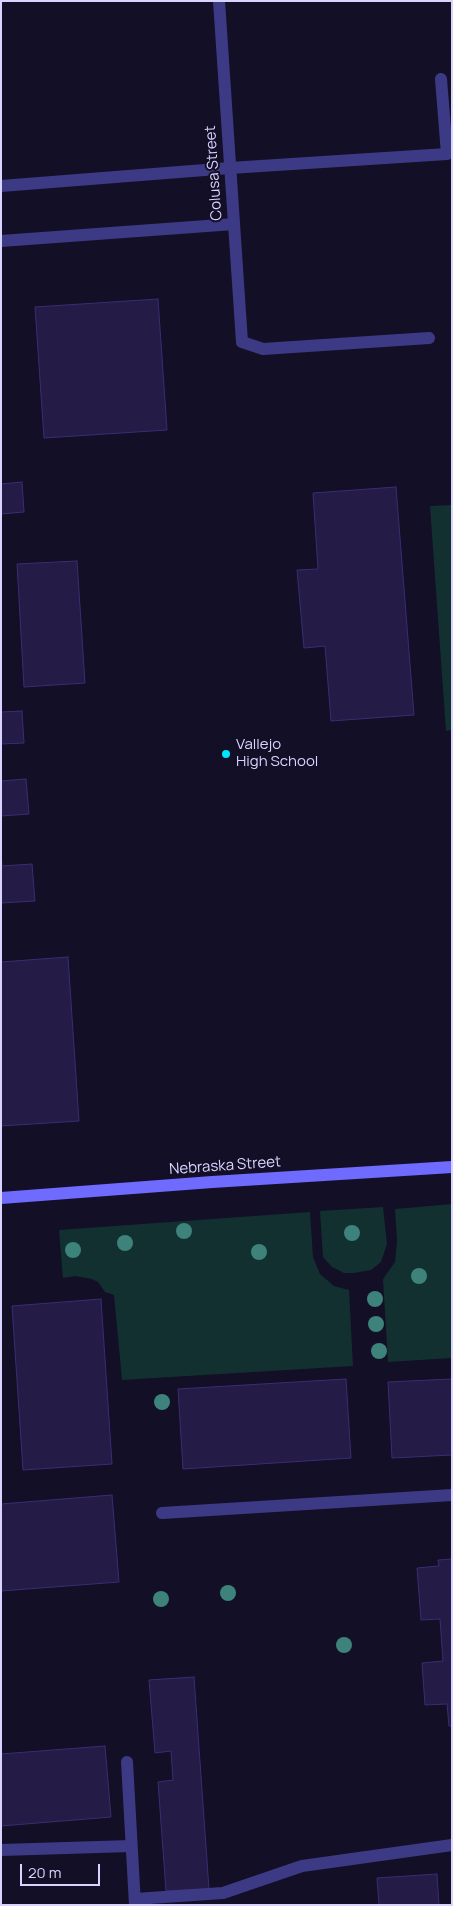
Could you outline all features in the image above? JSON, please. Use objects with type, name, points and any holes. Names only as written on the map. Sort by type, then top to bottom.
[{"type":"street","name":"Colusa Street","points":[[219,1],[242,342],[263,349],[429,338]]},
{"type":"street","points":[[1,186],[230,168],[447,154],[441,79]]},
{"type":"street","points":[[1,240],[234,224]]},
{"type":"street","name":"Nebraska Street","points":[[1,1198],[452,1167]]},
{"type":"street","points":[[162,1513],[452,1495]]},
{"type":"street","points":[[127,1762],[135,1902],[223,1893],[302,1866],[452,1846]]},
{"type":"street","points":[[1,1850],[131,1846]]},
{"type":"green space","points":[[452,505],[452,730],[446,731],[430,506]]},
{"type":"green space","points":[[452,1204],[452,1358],[388,1362],[383,1279],[395,1262],[397,1241],[395,1209]]},
{"type":"green space","points":[[383,1207],[387,1244],[381,1262],[371,1270],[354,1273],[344,1273],[332,1267],[323,1257],[320,1211]]},
{"type":"green space","points":[[310,1212],[313,1257],[320,1274],[334,1286],[349,1290],[353,1366],[122,1380],[114,1295],[105,1292],[98,1282],[92,1279],[75,1276],[63,1278],[59,1230]]},
{"type":"building","points":[[158,299],[167,430],[44,438],[35,307]]},
{"type":"building","points":[[22,482],[24,512],[1,514],[1,484]]},
{"type":"building","points":[[396,487],[414,715],[331,721],[325,646],[304,648],[297,570],[318,569],[313,493]]},
{"type":"building","points":[[77,561],[85,683],[24,687],[17,564]]},
{"type":"building","points":[[22,711],[24,743],[1,744],[1,712]]},
{"type":"building","points":[[26,779],[29,814],[1,816],[1,781]]},
{"type":"building","points":[[1,854],[2,866],[32,864],[35,901],[1,903]]},
{"type":"building","points":[[68,957],[79,1121],[1,1126],[1,962]]},
{"type":"building","points":[[101,1299],[112,1464],[23,1470],[12,1306]]},
{"type":"building","points":[[346,1379],[351,1458],[183,1469],[178,1389]]},
{"type":"building","points":[[452,1379],[452,1455],[392,1458],[388,1382]]},
{"type":"building","points":[[112,1495],[119,1582],[1,1591],[1,1504]]},
{"type":"building","points":[[452,1559],[452,1726],[449,1726],[447,1704],[425,1705],[422,1663],[443,1661],[440,1619],[421,1620],[417,1568],[439,1566],[438,1560]]},
{"type":"building","points":[[194,1677],[209,1889],[166,1891],[158,1782],[173,1780],[171,1751],[155,1753],[149,1680]]},
{"type":"building","points":[[105,1746],[111,1817],[1,1826],[1,1754]]},
{"type":"building","points":[[437,1874],[439,1905],[379,1905],[377,1878]]},
{"type":"place","name":"Vallejo High School","points":[[226,754]]}]
